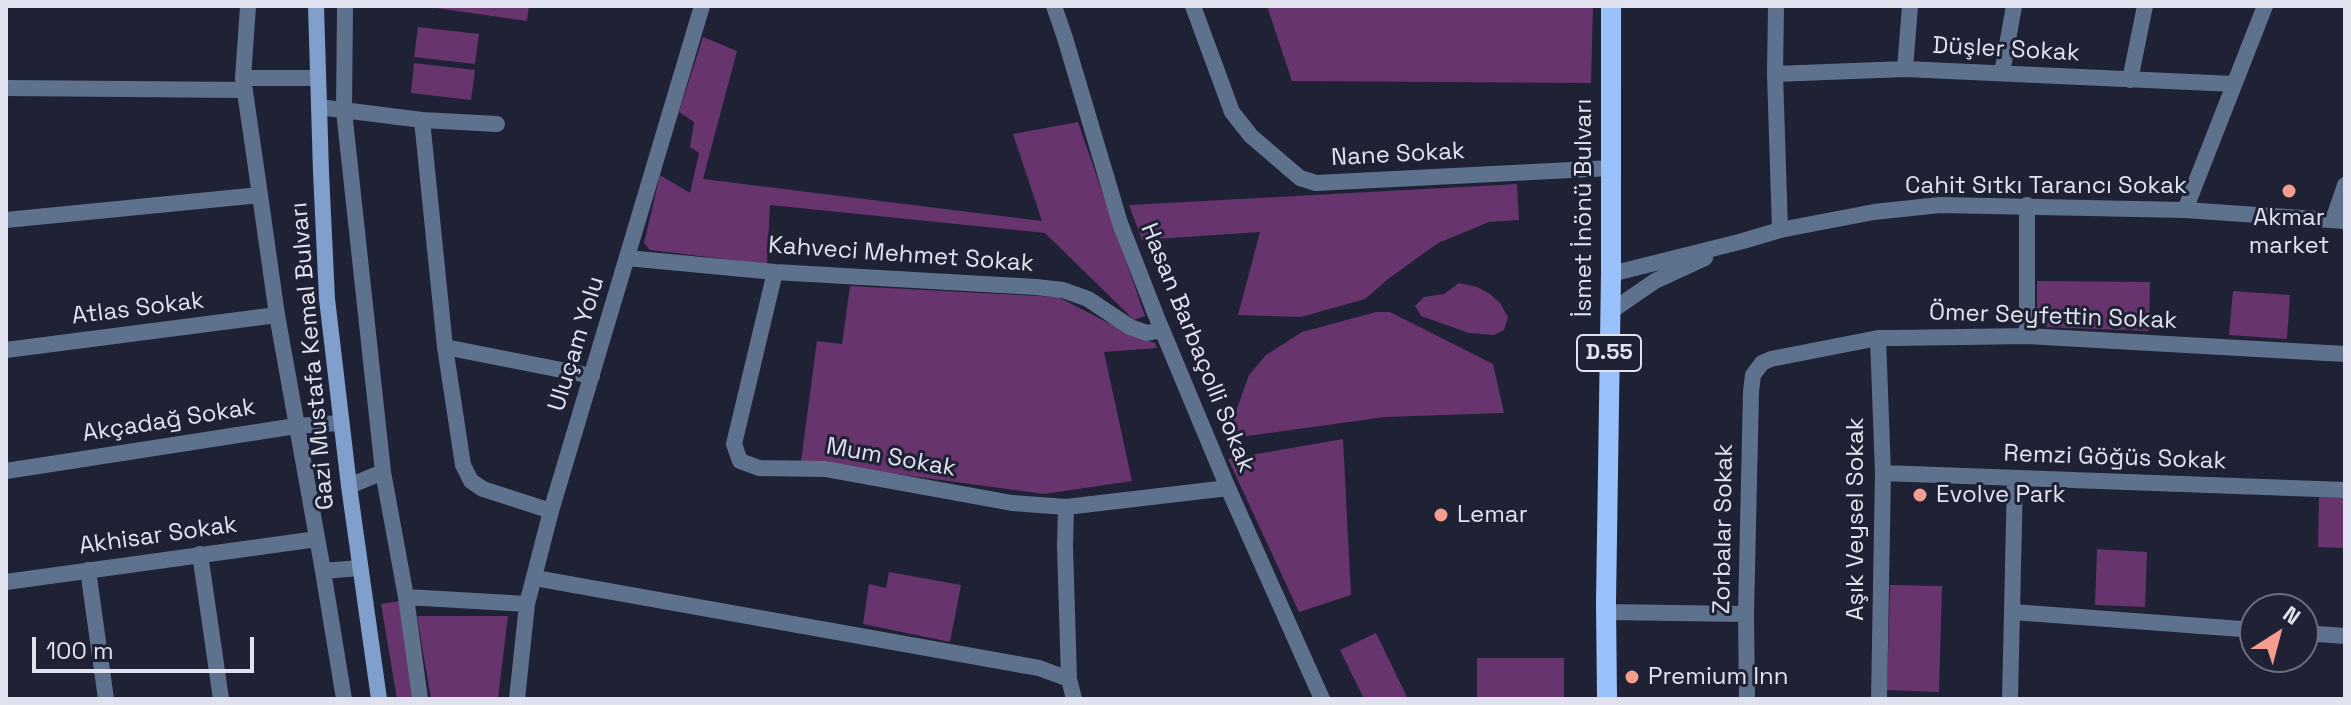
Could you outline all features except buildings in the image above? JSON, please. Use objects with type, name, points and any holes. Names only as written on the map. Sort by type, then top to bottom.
[{"type":"main road","name":"Gazi Mustafa Kemal Bulvarı","points":[[316,6],[327,299],[340,423],[379,699]]},
{"type":"main road","name":"İsmet İnönü Bulvarı","points":[[1607,699],[1611,6]]},
{"type":"street","points":[[248,6],[244,84],[277,315],[344,699]]},
{"type":"street","points":[[345,6],[344,111],[383,472],[406,597],[420,699]]},
{"type":"street","name":"Uluçam Yolu","points":[[517,699],[527,604],[551,511],[702,6]]},
{"type":"street","name":"Hasan Barbaçolli Sokak","points":[[1054,6],[1120,223],[1228,488],[1322,699]]},
{"type":"street","name":"Nane Sokak","points":[[1193,6],[1232,112],[1251,136],[1300,178],[1316,183],[1611,168]]},
{"type":"street","points":[[1776,6],[1780,230]]},
{"type":"street","points":[[1905,69],[1910,6]]},
{"type":"street","points":[[2002,73],[2014,6]]},
{"type":"street","points":[[2130,80],[2145,6]]},
{"type":"street","points":[[2185,210],[2265,6]]},
{"type":"street","name":"Düşler Sokak","points":[[1775,74],[1905,69],[2234,84]]},
{"type":"street","points":[[6,88],[244,84],[317,78]]},
{"type":"street","points":[[319,107],[422,120],[497,124]]},
{"type":"street","points":[[422,120],[445,347],[463,465],[471,481],[483,489],[551,511]]},
{"type":"street","points":[[2339,221],[2345,185]]},
{"type":"street","points":[[6,220],[260,195]]},
{"type":"street","name":"Cahit Sıtkı Tarancı Sokak","points":[[1611,274],[1780,230],[1874,212],[1940,205],[2185,210],[2339,221]]},
{"type":"street","points":[[2027,205],[2027,336]]},
{"type":"street","points":[[1610,312],[1655,281],[1743,241]]},
{"type":"street","name":"Kahveci Mehmet Sokak","points":[[627,258],[775,272],[1063,290],[1088,299],[1130,327],[1147,333],[1162,330]]},
{"type":"street","name":"Mum Sokak","points":[[775,272],[734,444],[740,461],[759,468],[825,469],[1012,503],[1066,507],[1228,488]]},
{"type":"street","name":"Atlas Sokak","points":[[6,350],[277,315]]},
{"type":"street","name":"Ömer Seyfettin Sokak","points":[[1762,363],[1878,338],[2027,336],[2345,354]]},
{"type":"street","name":"Aşık Veysel Sokak","points":[[1878,338],[1883,473],[1879,699]]},
{"type":"street","points":[[445,347],[592,376]]},
{"type":"street","name":"Zorbalar Sokak","points":[[1747,699],[1751,392],[1753,375],[1762,363]]},
{"type":"street","name":"Akçadağ Sokak","points":[[6,471],[296,426],[340,423]]},
{"type":"street","points":[[349,486],[383,472]]},
{"type":"street","name":"Remzi Göğüs Sokak","points":[[1883,473],[2345,490]]},
{"type":"street","points":[[2010,699],[2015,479]]},
{"type":"street","points":[[1066,507],[1069,679],[1074,699]]},
{"type":"street","name":"Akhisar Sokak","points":[[6,582],[317,539]]},
{"type":"street","points":[[200,554],[221,699]]},
{"type":"street","points":[[323,571],[359,568]]},
{"type":"street","points":[[88,570],[106,699]]},
{"type":"street","points":[[535,578],[1039,668],[1069,679]]},
{"type":"street","points":[[406,597],[527,604]]},
{"type":"street","points":[[1606,612],[1746,614]]},
{"type":"street","points":[[2013,612],[2239,629]]},
{"type":"street","points":[[2319,634],[2345,636]]},
{"type":"shaded area","points":[[422,6],[529,6],[527,21]]},
{"type":"shaded area","points":[[1267,6],[1593,6],[1591,83],[1292,81]]},
{"type":"shaded area","points":[[418,27],[479,34],[475,64],[414,57]]},
{"type":"shaded area","points":[[703,37],[737,51],[703,179],[1042,221],[1013,134],[1078,122],[1145,316],[1134,320],[1045,233],[770,205],[767,264],[650,250],[644,243],[660,175],[690,193],[699,153],[690,147],[694,122],[679,112]]},
{"type":"shaded area","points":[[414,63],[475,70],[471,100],[411,93]]},
{"type":"shaded area","points":[[1517,184],[1519,220],[1489,222],[1438,243],[1365,299],[1301,317],[1238,315],[1260,232],[1142,240],[1129,205]]},
{"type":"shaded area","points":[[2037,281],[2150,282],[2149,331],[2047,327],[2037,316]]},
{"type":"shaded area","points":[[1459,283],[1477,287],[1500,303],[1508,317],[1504,330],[1494,335],[1469,333],[1421,316],[1415,306],[1424,297],[1444,294]]},
{"type":"shaded area","points":[[850,286],[1058,297],[1136,337],[1155,343],[1157,348],[1104,352],[1132,481],[1044,494],[801,461],[817,341],[842,344]]},
{"type":"shaded area","points":[[2233,291],[2290,295],[2287,339],[2229,335]]},
{"type":"shaded area","points":[[1376,312],[1390,312],[1493,364],[1504,413],[1385,417],[1226,439],[1249,375],[1266,355],[1302,332]]},
{"type":"shaded area","points":[[1343,439],[1351,595],[1299,612],[1228,459]]},
{"type":"shaded area","points":[[2319,497],[2345,498],[2345,548],[2318,547]]},
{"type":"shaded area","points":[[2097,549],[2147,552],[2145,607],[2095,605]]},
{"type":"shaded area","points":[[889,572],[961,585],[950,642],[863,624],[869,584],[886,588]]},
{"type":"shaded area","points":[[1890,585],[1942,586],[1939,692],[1887,690]]},
{"type":"shaded area","points":[[399,601],[412,699],[397,699],[381,604]]},
{"type":"shaded area","points":[[417,616],[508,616],[498,699],[431,699]]},
{"type":"shaded area","points":[[1376,633],[1408,699],[1364,699],[1340,650]]},
{"type":"shaded area","points":[[1477,658],[1564,658],[1564,699],[1477,699]]},
{"type":"place","name":"Akmar market","points":[[2289,191]]},
{"type":"place","name":"Evolve Park","points":[[1920,495]]},
{"type":"place","name":"Lemar","points":[[1441,515]]},
{"type":"place","name":"Premium Inn","points":[[1632,677]]}]
